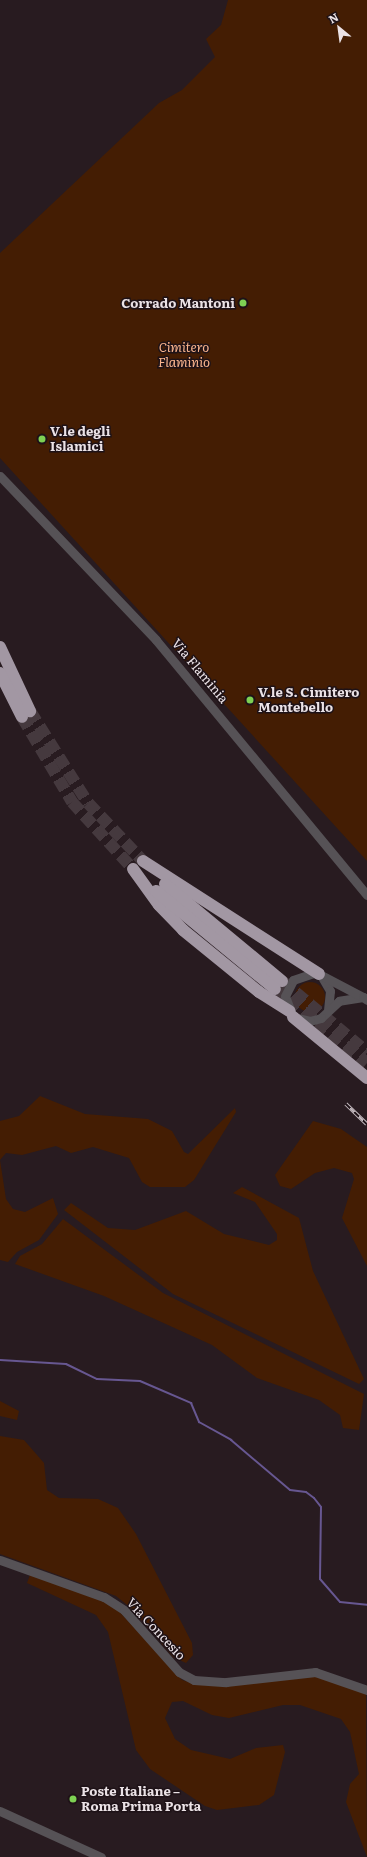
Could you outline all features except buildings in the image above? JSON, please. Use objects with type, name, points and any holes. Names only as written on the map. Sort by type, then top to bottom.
[{"type":"highway","points":[[0,647],[26,714],[0,672]]},
{"type":"highway","points":[[138,865],[319,974]]},
{"type":"highway","points":[[138,865],[183,901],[279,985]]},
{"type":"highway","points":[[138,865],[183,930],[259,992],[291,1014],[367,1078]]},
{"type":"street","name":"Via Flaminia","points":[[0,476],[156,640],[367,895]]},
{"type":"street","points":[[319,974],[365,999],[344,999],[310,1021],[291,1014],[285,996],[289,983],[302,975],[319,974]]},
{"type":"street","points":[[319,974],[330,991],[326,1012]]},
{"type":"street","name":"Via Concesio","points":[[0,1560],[104,1597],[124,1610],[167,1661],[194,1680],[226,1682],[315,1672],[367,1690]]},
{"type":"street","points":[[0,1811],[101,1857]]},
{"type":"green space","name":"Cimitero Flaminio","points":[[228,0],[367,0],[367,861],[0,458],[0,253],[159,103],[182,90],[215,57],[206,39],[221,25]]},
{"type":"green space","points":[[310,982],[321,986],[325,997],[321,1008],[310,1012],[299,1008],[295,997],[299,986]]},
{"type":"green space","points":[[40,1096],[85,1114],[148,1119],[172,1131],[184,1152],[188,1154],[235,1108],[236,1112],[194,1180],[185,1187],[150,1187],[142,1182],[129,1158],[93,1147],[71,1153],[56,1146],[22,1155],[6,1153],[0,1160],[0,1121],[19,1116]]},
{"type":"green space","points":[[313,1121],[341,1129],[367,1147],[367,1266],[342,1218],[354,1179],[352,1173],[334,1168],[315,1173],[291,1189],[280,1186],[275,1175]]},
{"type":"green space","points":[[0,1160],[6,1199],[13,1209],[25,1212],[53,1198],[58,1214],[39,1240],[17,1252],[8,1262],[0,1260]]},
{"type":"green space","points":[[242,1187],[299,1218],[313,1271],[364,1379],[359,1384],[173,1294],[64,1210],[71,1203],[108,1228],[135,1230],[186,1211],[224,1234],[269,1245],[277,1240],[277,1234],[255,1202],[233,1193]]},
{"type":"green space","points":[[63,1219],[163,1293],[364,1394],[359,1430],[343,1428],[340,1415],[319,1400],[257,1378],[212,1345],[104,1296],[15,1264],[20,1256],[42,1244]]},
{"type":"green space","points":[[0,1401],[19,1411],[17,1420],[0,1416]]},
{"type":"green space","points":[[0,1436],[24,1440],[44,1463],[47,1490],[59,1498],[98,1499],[118,1508],[136,1534],[192,1643],[193,1655],[186,1663],[173,1657],[131,1608],[116,1596],[0,1554]]},
{"type":"green space","points":[[31,1572],[100,1598],[116,1608],[182,1680],[195,1684],[307,1675],[345,1683],[366,1694],[367,1857],[346,1802],[350,1784],[359,1774],[350,1732],[341,1719],[300,1705],[283,1705],[229,1718],[212,1715],[183,1701],[172,1702],[165,1718],[175,1739],[191,1750],[230,1759],[256,1748],[283,1745],[285,1752],[274,1795],[259,1805],[217,1810],[205,1806],[150,1769],[136,1750],[108,1632],[96,1615],[27,1583]]},
{"type":"waterway","points":[[0,1360],[66,1364],[97,1379],[140,1381],[191,1403],[199,1422],[231,1440],[290,1490],[306,1492],[314,1498],[321,1507],[320,1579],[340,1602],[367,1605]]},
{"type":"tunnel","points":[[30,711],[88,803],[143,861]]},
{"type":"tunnel","points":[[22,717],[72,802],[133,869]]},
{"type":"tunnel","points":[[282,981],[367,1052]]},
{"type":"tunnel","points":[[275,989],[367,1063]]},
{"type":"railway","points":[[346,1104],[367,1124]]},
{"type":"place","name":"Corrado Mantoni","points":[[243,303]]},
{"type":"place","name":"V.le degli Islamici","points":[[42,439]]},
{"type":"place","name":"V.le S. Cimitero Montebello","points":[[250,700]]},
{"type":"place","name":"Poste Italiane – Roma Prima Porta","points":[[73,1799]]}]
